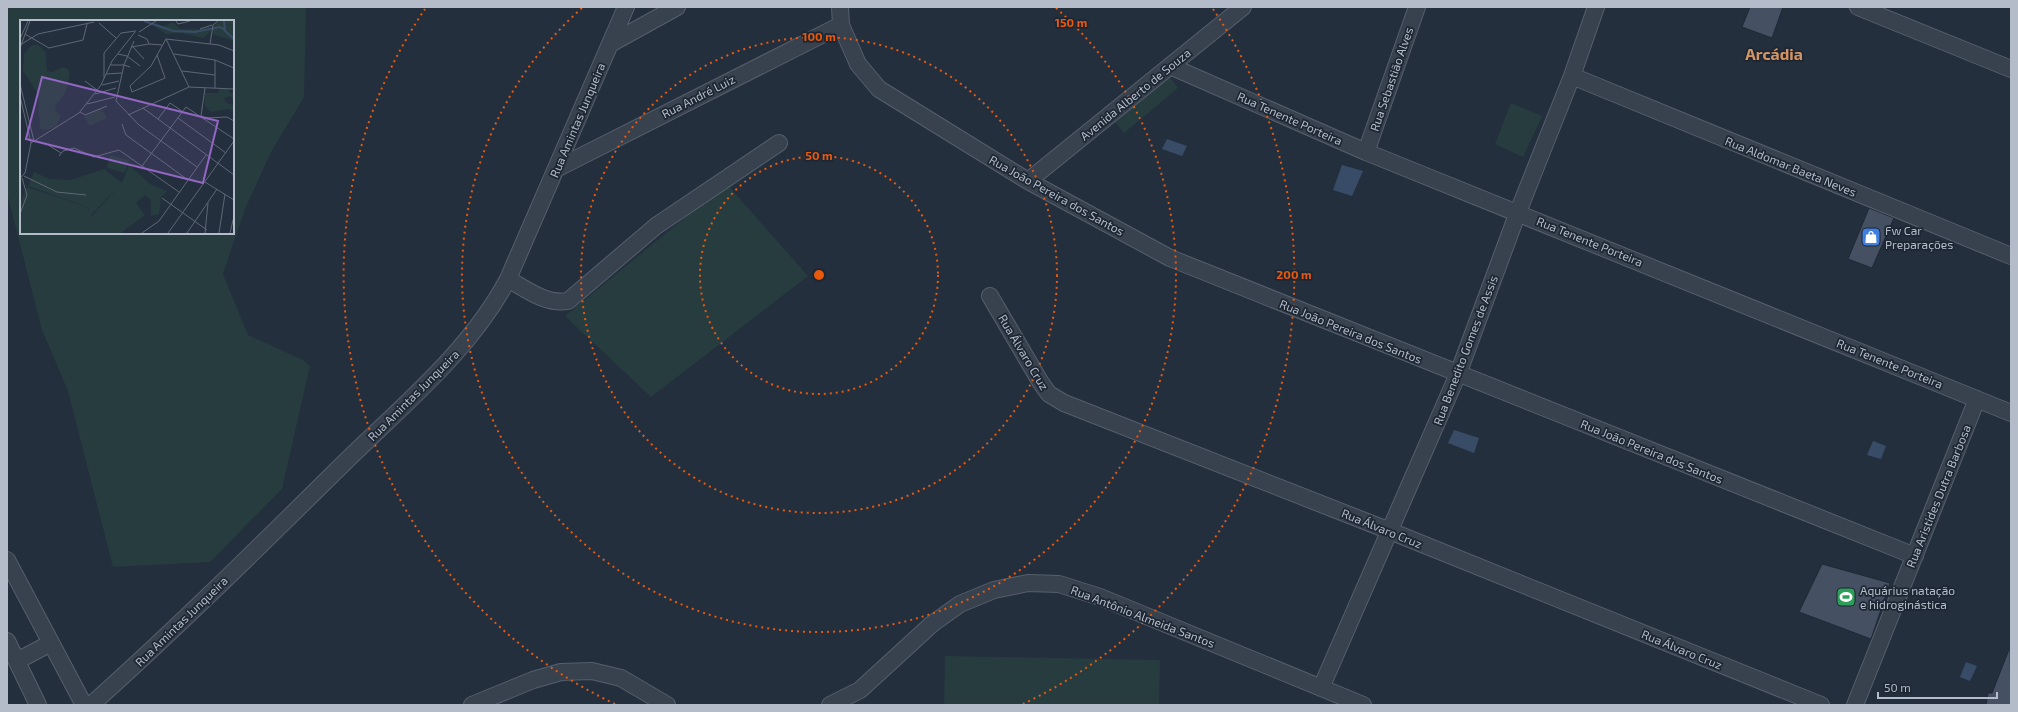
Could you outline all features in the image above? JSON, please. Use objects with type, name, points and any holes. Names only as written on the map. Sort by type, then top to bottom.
[{"type":"street","name":"Rua Amintas Junqueira","points":[[91,705],[166,638],[424,385],[483,320],[508,279],[626,7]]},
{"type":"street","points":[[610,44],[677,7]]},
{"type":"street","points":[[840,7],[841,25]]},
{"type":"street","name":"Avenida Alberto de Souza","points":[[1028,181],[1243,7]]},
{"type":"street","name":"Rua Sebastião Alves","points":[[1366,152],[1417,7]]},
{"type":"street","name":"Rua Benedito Gomes de Assis","points":[[1321,688],[1458,374],[1518,212],[1572,76],[1596,7]]},
{"type":"street","points":[[1864,8],[2011,69]]},
{"type":"street","name":"Rua André Luiz","points":[[556,169],[841,25]]},
{"type":"street","name":"Rua João Pereira dos Santos","points":[[841,25],[858,64],[879,89],[1028,181],[1170,258],[1914,556]]},
{"type":"street","name":"Rua Tenente Porteira","points":[[1170,66],[1366,152],[1518,212],[2011,413]]},
{"type":"street","name":"Rua Aldomar Baeta Neves","points":[[1572,76],[2011,256]]},
{"type":"street","points":[[508,279],[550,302],[568,301],[656,226],[779,143]]},
{"type":"street","name":"Rua Álvaro Cruz","points":[[990,296],[1041,383],[1049,394],[1064,403],[1390,531],[1821,705]]},
{"type":"street","name":"Rua Aristides Dutra Barbosa","points":[[1855,705],[1977,399]]},
{"type":"street","points":[[7,560],[84,705]]},
{"type":"street","name":"Rua Antônio Almeida Santos","points":[[830,705],[860,690],[932,624],[960,604],[994,590],[1028,583],[1059,584],[1100,597],[1363,705]]},
{"type":"street","points":[[7,641],[38,705]]},
{"type":"street","points":[[17,661],[51,642]]},
{"type":"street","points":[[472,705],[533,680],[561,672],[592,671],[621,678],[667,705]]},
{"type":"green space","points":[[7,7],[306,7],[304,97],[270,154],[245,209],[223,274],[248,335],[303,360],[310,366],[282,489],[210,562],[113,567],[68,391],[42,330],[7,193]]},
{"type":"green space","points":[[1169,76],[1178,88],[1124,133],[1115,122]]},
{"type":"green space","points":[[1511,103],[1542,116],[1523,157],[1495,144]]},
{"type":"green space","points":[[723,180],[808,276],[651,397],[565,316],[704,202]]},
{"type":"green space","points":[[945,656],[1160,660],[1159,705],[944,705]]},
{"type":"water","points":[[1167,139],[1187,146],[1182,156],[1162,149]]},
{"type":"water","points":[[1342,165],[1363,171],[1352,196],[1333,190]]},
{"type":"water","points":[[1454,430],[1479,438],[1474,453],[1448,443]]},
{"type":"water","points":[[1873,441],[1886,446],[1881,459],[1867,455]]},
{"type":"water","points":[[1966,662],[1977,666],[1970,681],[1960,677]]},
{"type":"building","points":[[1750,7],[1783,7],[1772,38],[1742,27]]},
{"type":"building","name":"Fw Car Preparações","points":[[1869,208],[1894,218],[1872,268],[1848,259]]},
{"type":"building","name":"Aquárius natação e hidroginástica","points":[[1822,564],[1890,583],[1871,639],[1799,612]]},
{"type":"building","points":[[2010,647],[2011,705],[1986,705],[1988,693],[1992,693]]},
{"type":"place","name":"Fw Car Preparações","points":[[1871,237]]},
{"type":"place","name":"Aquárius natação e hidroginástica","points":[[1846,597]]},
{"type":"district","name":"Arcádia","points":[[1774,53]]}]
